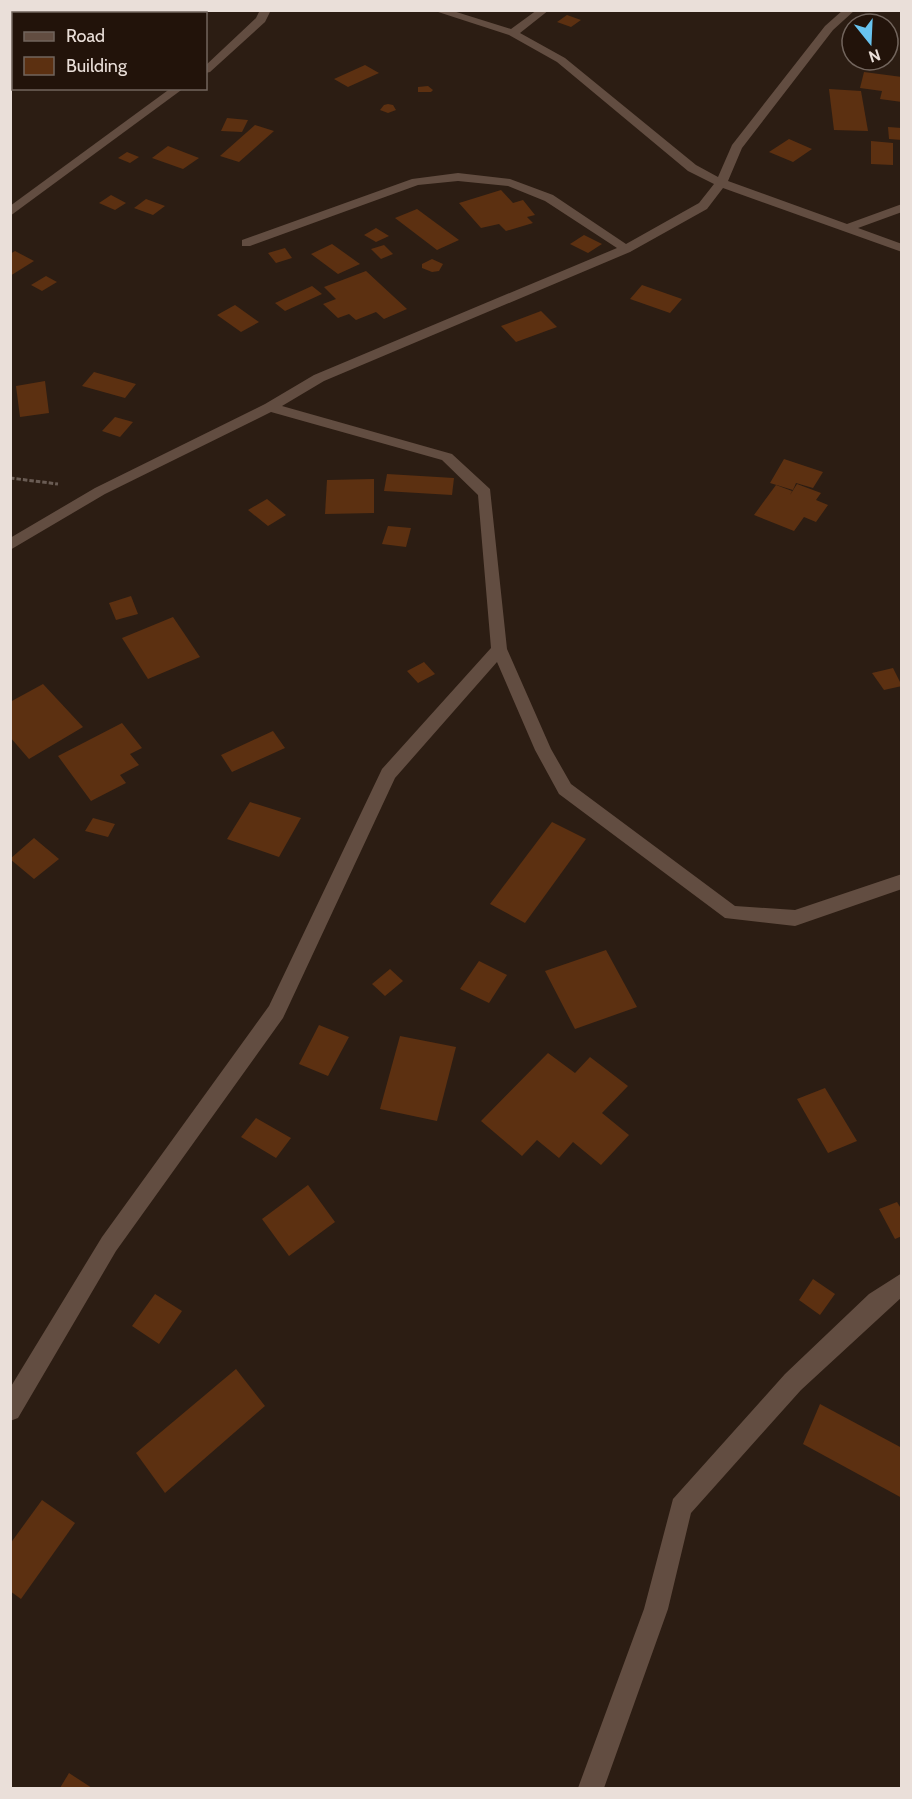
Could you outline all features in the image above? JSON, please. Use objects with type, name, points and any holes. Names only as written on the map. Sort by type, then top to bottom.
[{"type":"street","points":[[207,69],[261,20],[266,10]]},
{"type":"street","points":[[437,10],[513,33],[561,60],[606,94],[661,145],[692,168],[721,183],[902,248]]},
{"type":"street","points":[[513,33],[544,10]]},
{"type":"street","points":[[10,545],[100,491],[270,407],[320,378],[626,249],[703,207],[721,183],[736,147],[829,28],[850,10]]},
{"type":"street","points":[[10,212],[176,90]]},
{"type":"street","points":[[246,243],[416,182],[458,177],[510,183],[549,198],[626,249]]},
{"type":"street","points":[[847,228],[902,208]]},
{"type":"street","points":[[270,407],[447,458],[485,494],[499,649],[543,750],[565,789],[731,913],[795,918],[902,881]]},
{"type":"street","points":[[10,1410],[109,1244],[276,1012],[388,774],[499,649]]},
{"type":"street","points":[[591,1788],[656,1609],[681,1507],[793,1382],[877,1302],[902,1283]]},
{"type":"building","points":[[567,15],[581,20],[571,27],[557,22]]},
{"type":"building","points":[[365,65],[379,73],[348,87],[334,79]]},
{"type":"building","points":[[864,72],[902,77],[902,102],[880,99],[882,91],[860,88]]},
{"type":"building","points":[[428,86],[433,90],[431,92],[418,92],[418,87]]},
{"type":"building","points":[[829,89],[861,91],[868,131],[834,130]]},
{"type":"building","points":[[384,105],[393,105],[396,110],[388,113],[380,110]]},
{"type":"building","points":[[227,118],[248,120],[242,132],[221,131]]},
{"type":"building","points":[[255,125],[274,131],[239,162],[220,156]]},
{"type":"building","points":[[888,127],[902,128],[902,140],[889,139]]},
{"type":"building","points":[[789,139],[812,149],[793,162],[769,152]]},
{"type":"building","points":[[871,141],[893,143],[893,165],[871,164]]},
{"type":"building","points":[[168,146],[199,158],[183,169],[152,158]]},
{"type":"building","points":[[127,152],[139,157],[130,163],[118,158]]},
{"type":"building","points":[[501,190],[513,203],[523,200],[535,215],[527,217],[533,223],[506,231],[499,224],[481,228],[459,203]]},
{"type":"building","points":[[111,195],[126,203],[115,210],[99,203]]},
{"type":"building","points":[[146,199],[165,206],[153,215],[134,208]]},
{"type":"building","points":[[417,209],[459,240],[437,250],[395,218]]},
{"type":"building","points":[[376,228],[389,236],[376,242],[364,235]]},
{"type":"building","points":[[584,235],[602,244],[588,253],[570,244]]},
{"type":"building","points":[[332,244],[360,264],[338,274],[311,254]]},
{"type":"building","points":[[384,245],[393,254],[381,259],[371,249]]},
{"type":"building","points":[[285,248],[292,258],[276,263],[268,253]]},
{"type":"building","points":[[15,251],[34,261],[10,276],[10,254]]},
{"type":"building","points":[[432,259],[443,264],[439,271],[432,272],[422,268],[422,264]]},
{"type":"building","points":[[366,271],[407,309],[384,319],[376,312],[356,320],[349,314],[338,318],[323,304],[336,299],[324,287]]},
{"type":"building","points":[[46,276],[57,282],[42,291],[31,285]]},
{"type":"building","points":[[642,285],[682,299],[670,313],[630,299]]},
{"type":"building","points":[[312,286],[322,294],[285,311],[275,303]]},
{"type":"building","points":[[235,305],[259,322],[241,332],[217,315]]},
{"type":"building","points":[[541,311],[557,327],[516,342],[501,326]]},
{"type":"building","points":[[94,372],[136,384],[125,398],[82,386]]},
{"type":"building","points":[[45,381],[49,413],[20,417],[16,386]]},
{"type":"building","points":[[115,417],[133,422],[120,437],[102,431]]},
{"type":"building","points":[[784,459],[823,472],[813,488],[796,483],[793,490],[770,483]]},
{"type":"building","points":[[387,474],[454,478],[452,495],[384,491]]},
{"type":"building","points":[[374,479],[374,513],[325,514],[327,480]]},
{"type":"building","points":[[797,484],[821,493],[816,500],[828,505],[816,522],[804,517],[794,531],[754,515],[776,485],[792,491],[790,495]]},
{"type":"building","points":[[267,499],[286,515],[268,526],[248,510]]},
{"type":"building","points":[[388,526],[411,528],[406,547],[382,544]]},
{"type":"building","points":[[131,596],[138,614],[116,620],[109,603]]},
{"type":"building","points":[[173,617],[200,657],[148,679],[122,638]]},
{"type":"building","points":[[424,662],[435,674],[418,683],[407,671]]},
{"type":"building","points":[[893,668],[902,686],[884,690],[872,673]]},
{"type":"building","points":[[43,684],[83,727],[29,759],[10,737],[10,702]]},
{"type":"building","points":[[122,723],[142,748],[130,754],[139,765],[120,775],[126,783],[91,801],[58,756]]},
{"type":"building","points":[[273,731],[285,748],[232,772],[221,755]]},
{"type":"building","points":[[250,802],[301,818],[279,857],[227,839]]},
{"type":"building","points":[[93,818],[115,824],[108,837],[85,831]]},
{"type":"building","points":[[552,822],[586,839],[525,923],[490,904]]},
{"type":"building","points":[[34,838],[59,859],[34,879],[10,859]]},
{"type":"building","points":[[606,950],[637,1007],[575,1029],[545,971]]},
{"type":"building","points":[[479,961],[507,975],[489,1003],[460,989]]},
{"type":"building","points":[[390,969],[403,981],[385,996],[372,984]]},
{"type":"building","points":[[319,1025],[349,1037],[328,1076],[299,1064]]},
{"type":"building","points":[[400,1036],[456,1047],[437,1121],[380,1109]]},
{"type":"building","points":[[548,1053],[575,1073],[590,1057],[628,1086],[602,1113],[629,1135],[601,1165],[573,1142],[559,1158],[537,1140],[522,1156],[481,1121]]},
{"type":"building","points":[[825,1088],[857,1141],[828,1153],[797,1099]]},
{"type":"building","points":[[256,1118],[291,1138],[276,1158],[241,1137]]},
{"type":"building","points":[[308,1185],[335,1222],[289,1256],[262,1219]]},
{"type":"building","points":[[897,1202],[902,1210],[902,1236],[895,1239],[879,1209]]},
{"type":"building","points":[[813,1279],[835,1294],[820,1315],[799,1300]]},
{"type":"building","points":[[155,1294],[182,1311],[159,1344],[132,1326]]},
{"type":"building","points":[[236,1369],[265,1406],[165,1493],[136,1453]]},
{"type":"building","points":[[820,1404],[902,1448],[902,1498],[803,1444]]},
{"type":"building","points":[[42,1500],[75,1523],[21,1599],[10,1591],[10,1544]]},
{"type":"building","points":[[69,1773],[92,1788],[60,1788]]}]
